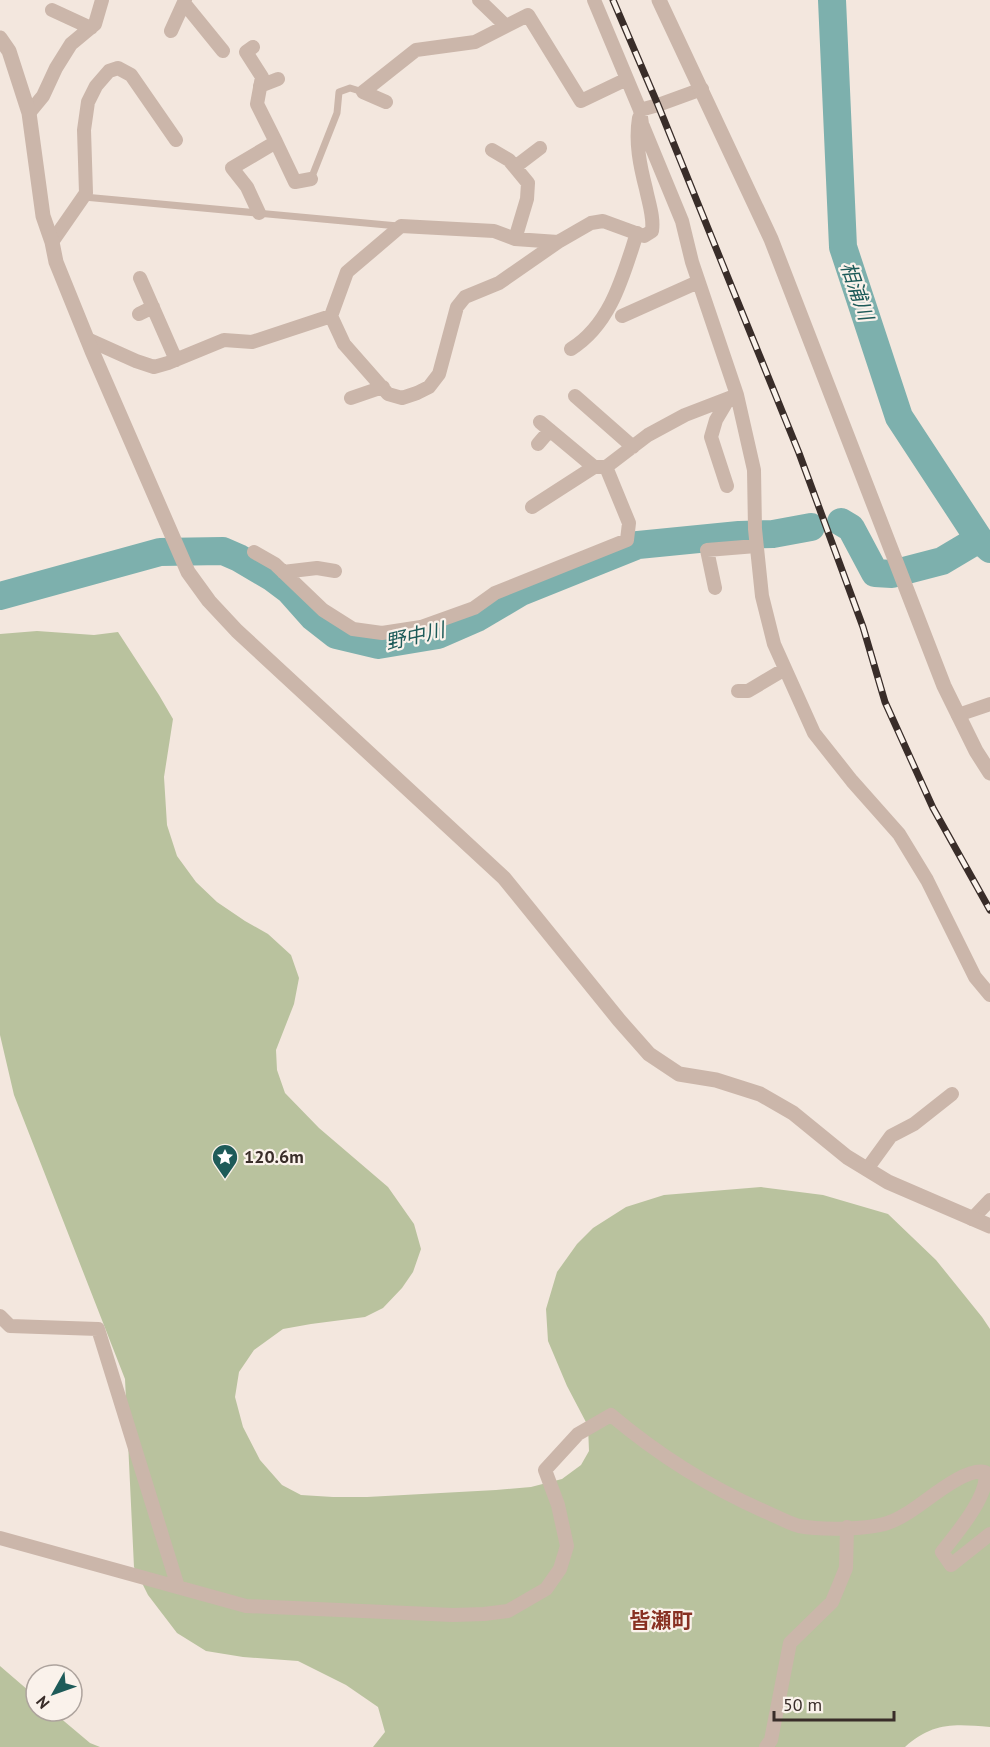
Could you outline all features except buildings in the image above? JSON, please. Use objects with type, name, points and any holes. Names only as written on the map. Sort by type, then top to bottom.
[{"type":"street","points":[[29,113],[43,96],[56,68],[71,44],[95,24],[102,0]]},
{"type":"street","points":[[479,0],[506,26]]},
{"type":"street","points":[[594,0],[640,110],[642,124],[682,221],[754,470],[756,546],[762,596],[774,644],[814,733],[852,781],[899,834],[927,880],[975,977],[990,995]]},
{"type":"street","points":[[659,0],[771,239],[944,686],[976,751],[990,773]]},
{"type":"street","points":[[171,31],[184,2],[223,51]]},
{"type":"street","points":[[52,10],[91,28]]},
{"type":"street","points":[[386,102],[363,92],[416,50],[475,42],[528,15],[581,101],[627,79]]},
{"type":"street","points":[[0,38],[9,51],[29,113],[43,216],[56,262],[168,526],[189,572],[209,601],[237,631],[504,878],[649,1054],[679,1074],[716,1080],[760,1094],[793,1113],[847,1157],[888,1182],[972,1219],[989,1224]]},
{"type":"street","points":[[253,47],[246,52],[262,77],[256,104],[295,182],[311,178]]},
{"type":"street","points":[[52,242],[87,193],[84,130],[88,102],[96,86],[109,72],[118,68],[130,75],[176,140]]},
{"type":"street","points":[[261,86],[278,79]]},
{"type":"street","points":[[640,110],[702,89]]},
{"type":"street","points":[[558,242],[515,239],[494,231],[401,226],[347,272],[331,316],[344,344],[388,394],[402,398],[429,387],[440,374],[457,307],[465,297],[499,283],[558,242],[591,223],[603,221],[644,236],[652,231],[654,220],[640,166],[636,134],[640,110]]},
{"type":"street","points":[[259,213],[247,187],[232,168],[276,142]]},
{"type":"street","points":[[515,167],[540,148]]},
{"type":"street","points":[[492,150],[509,160],[528,183],[527,198],[515,239]]},
{"type":"street","points":[[571,348],[583,341],[603,319],[618,291],[637,233]]},
{"type":"street","points":[[140,278],[176,360]]},
{"type":"street","points":[[622,316],[698,282]]},
{"type":"street","points":[[139,314],[153,307]]},
{"type":"street","points":[[87,339],[154,367],[224,340],[252,342],[331,316]]},
{"type":"street","points":[[351,398],[383,387]]},
{"type":"street","points":[[575,396],[633,447]]},
{"type":"street","points":[[532,507],[633,447],[648,435],[685,415],[733,397]]},
{"type":"street","points":[[727,486],[711,437],[716,420],[733,397]]},
{"type":"street","points":[[254,552],[275,564],[323,610],[353,629],[382,633],[421,627],[474,608],[495,593],[627,540],[629,523],[600,467],[545,426],[538,444]]},
{"type":"street","points":[[715,588],[706,550],[756,546]]},
{"type":"street","points":[[283,572],[317,568],[335,571]]},
{"type":"street","points":[[738,691],[748,691],[785,669]]},
{"type":"street","points":[[958,715],[990,704]]},
{"type":"street","points":[[867,1169],[891,1136],[914,1124],[952,1094]]},
{"type":"street","points":[[972,1219],[990,1200]]},
{"type":"street","points":[[0,1316],[10,1326],[98,1329],[178,1587]]},
{"type":"street","points":[[0,1538],[246,1606],[453,1615],[508,1611],[546,1589],[560,1569],[567,1546],[558,1505],[545,1470],[578,1434],[611,1415],[639,1438],[733,1498],[798,1525],[824,1529],[889,1523],[966,1474],[978,1470],[985,1472],[987,1480],[975,1509],[942,1552],[951,1565],[990,1534]]},
{"type":"street","points":[[766,1747],[771,1740],[790,1643],[832,1602],[846,1568],[847,1527]]},
{"type":"lane","points":[[311,178],[337,113],[339,92],[350,88],[363,92]]},
{"type":"lane","points":[[84,197],[401,226]]},
{"type":"green space","points":[[37,631],[94,635],[118,632],[159,695],[173,719],[164,777],[167,825],[177,856],[196,882],[217,902],[268,934],[291,955],[299,978],[294,1004],[276,1050],[277,1070],[285,1093],[319,1128],[388,1187],[414,1224],[421,1249],[413,1272],[383,1308],[365,1317],[283,1329],[254,1350],[239,1372],[235,1397],[243,1427],[260,1460],[282,1485],[301,1495],[367,1497],[496,1490],[531,1487],[562,1479],[581,1465],[589,1451],[588,1426],[567,1386],[548,1341],[546,1309],[557,1272],[577,1244],[593,1228],[626,1207],[664,1195],[761,1187],[823,1195],[888,1214],[936,1260],[990,1329],[990,1727],[944,1726],[925,1733],[905,1747],[373,1747],[385,1732],[378,1707],[346,1685],[298,1661],[243,1657],[206,1651],[177,1633],[148,1595],[134,1567],[125,1379],[14,1095],[0,1035],[0,634]]},
{"type":"green space","points":[[0,1666],[24,1687],[24,1723],[66,1723],[90,1743],[100,1747],[0,1747]]},
{"type":"waterway","name":"相浦川","points":[[832,0],[843,247],[899,417],[979,539],[990,549]]},
{"type":"waterway","name":"野中川","points":[[841,522],[851,528],[875,573],[892,574],[942,561],[979,539]]},
{"type":"waterway","name":"野中川","points":[[0,596],[160,552],[223,551],[273,578],[289,590],[313,617],[336,635],[378,645],[438,635],[477,618],[521,592],[638,545],[773,534],[811,527]]},
{"type":"railway","points":[[613,0],[799,453],[863,627],[885,702],[933,808],[990,910]]},
{"type":"place","name":"120.6m","points":[[225,1180]]},
{"type":"district","name":"皆瀬町","points":[[661,1621]]}]
